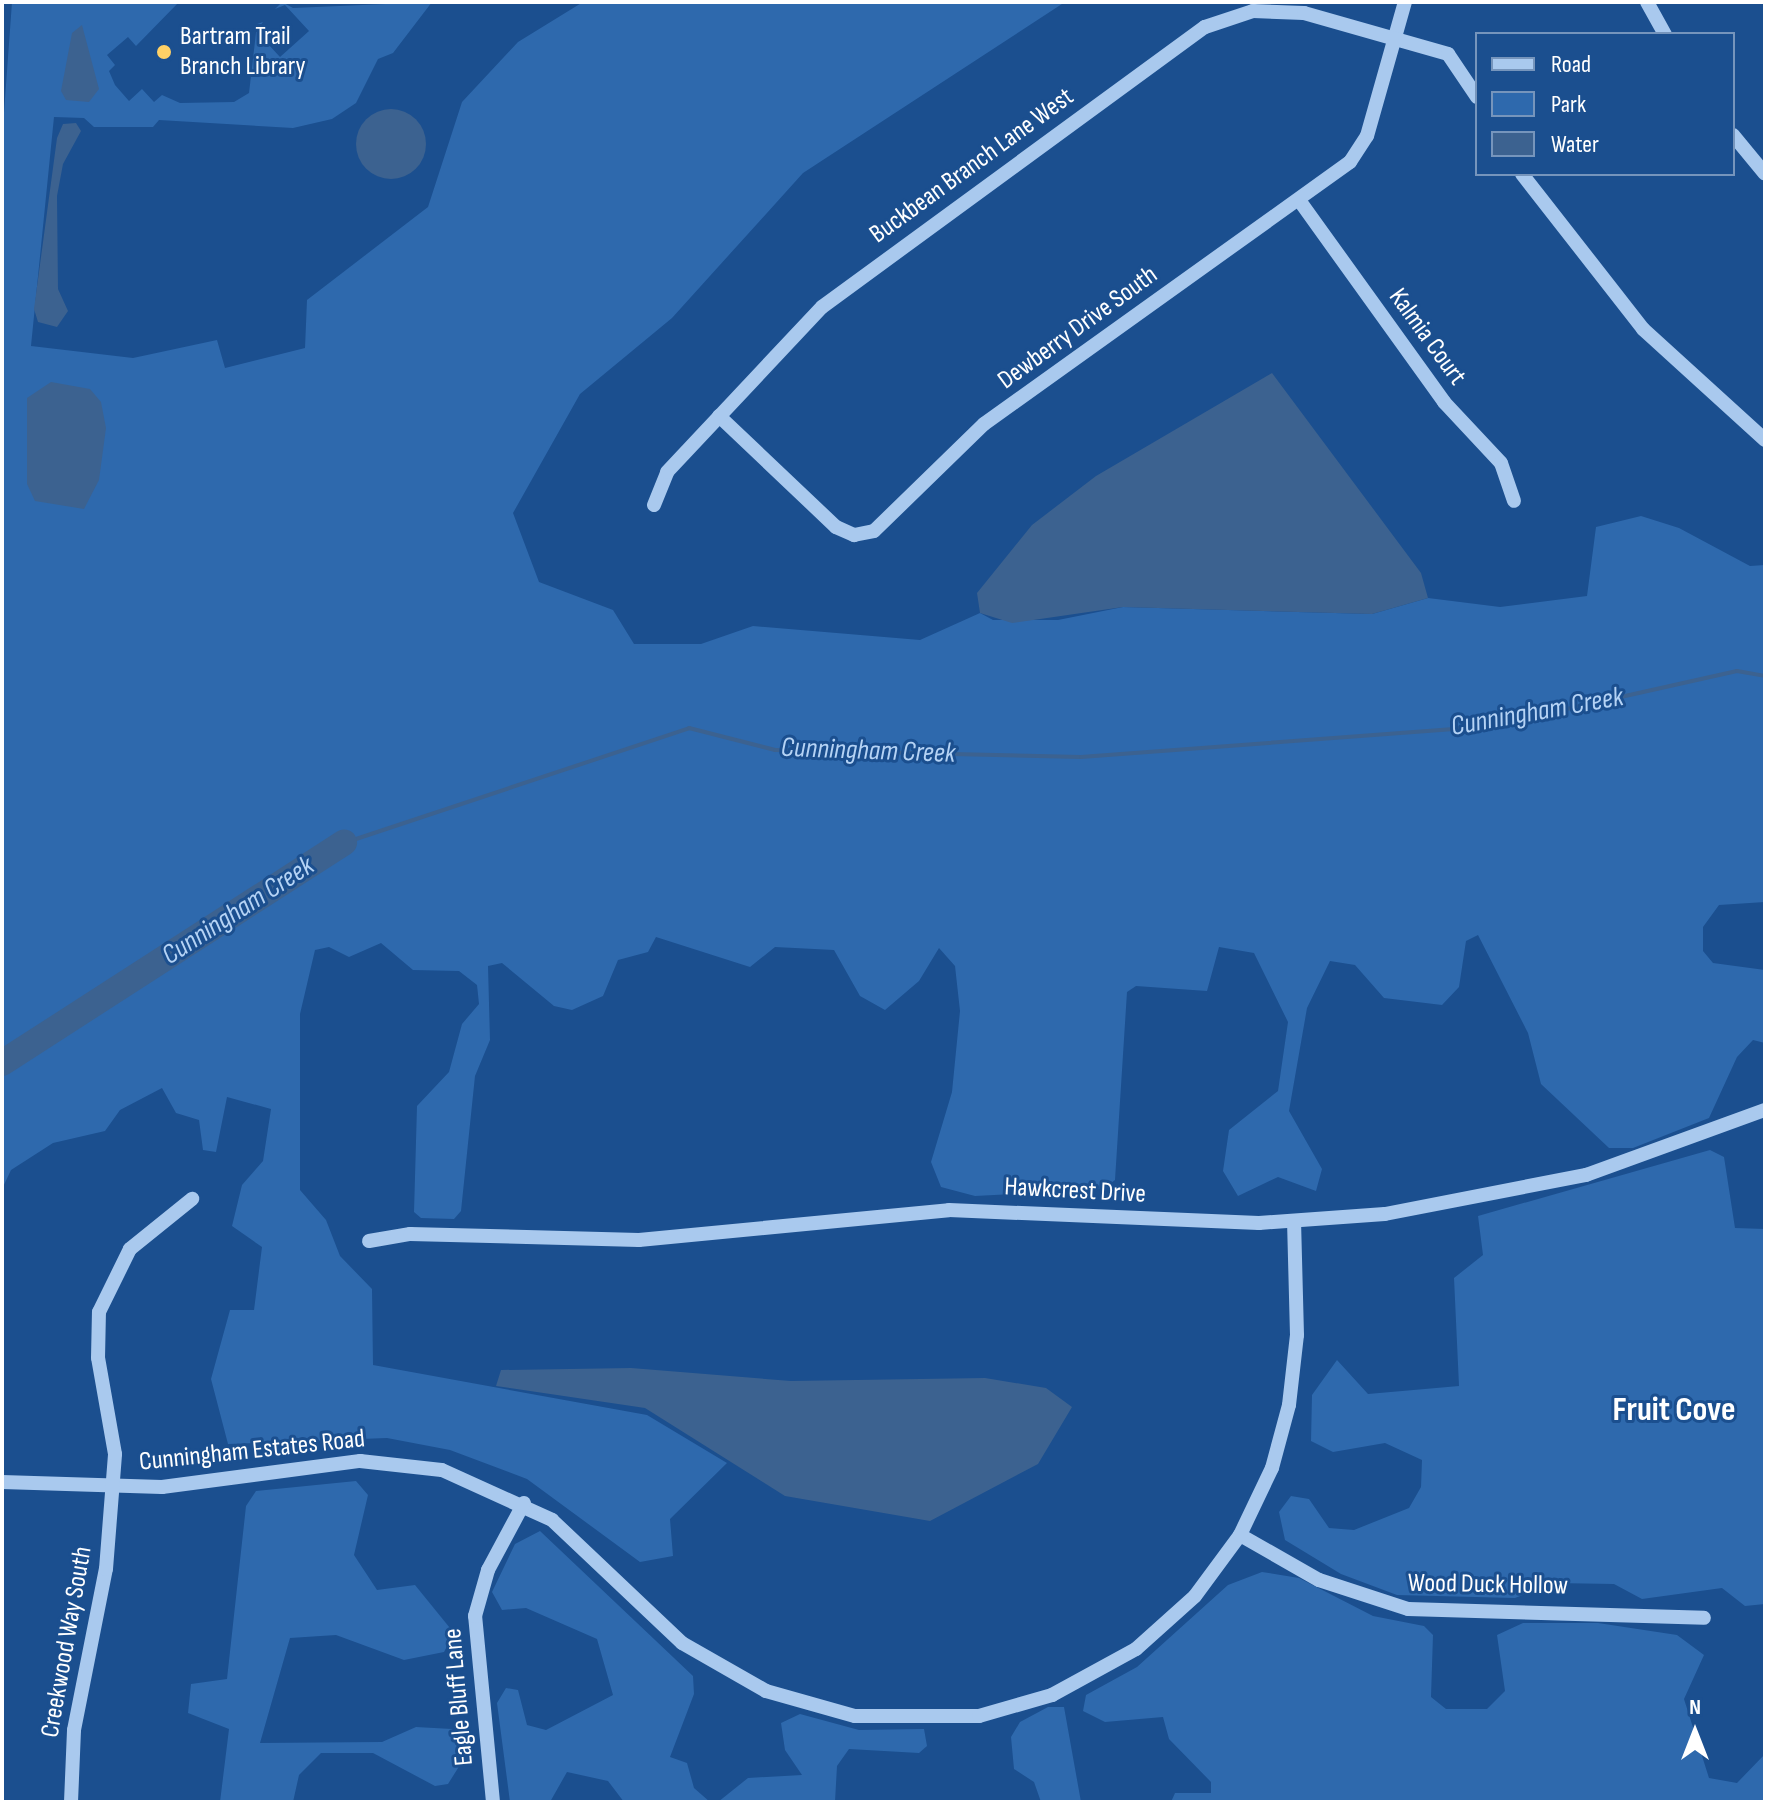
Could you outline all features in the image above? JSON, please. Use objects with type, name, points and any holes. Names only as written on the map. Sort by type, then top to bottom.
[{"type":"street","name":"Dewberry Drive South","points":[[719,416],[836,527],[854,535],[874,531],[984,424],[1299,200],[1360,150],[1405,2]]},
{"type":"street","points":[[1647,2],[1664,32]]},
{"type":"street","name":"Buckbean Branch Lane West","points":[[654,505],[667,472],[855,280],[1205,27],[1271,9],[1395,38],[1448,54],[1475,94]]},
{"type":"street","points":[[1735,137],[1765,174]]},
{"type":"street","points":[[1524,176],[1643,329],[1765,440]]},
{"type":"street","name":"Kalmia Court","points":[[1299,200],[1444,402],[1501,463],[1514,501]]},
{"type":"street","name":"Hawkcrest Drive","points":[[369,1241],[410,1234],[639,1240],[949,1210],[1294,1222],[1526,1190],[1765,1110]]},
{"type":"street","name":"Creekwood Way South","points":[[71,1802],[74,1730],[104,1583],[112,1489],[99,1312],[130,1249],[192,1199]]},
{"type":"street","name":"Cunningham Estates Road","points":[[2,1482],[112,1489],[360,1461],[442,1470],[524,1503],[574,1537],[651,1618],[718,1667],[796,1702],[900,1721],[979,1716],[1087,1679],[1167,1624],[1240,1535],[1272,1468],[1289,1405],[1297,1335],[1294,1222]]},
{"type":"street","name":"Eagle Bluff Lane","points":[[493,1802],[474,1626],[488,1570],[524,1503]]},
{"type":"street","name":"Wood Duck Hollow","points":[[1240,1535],[1319,1580],[1408,1609],[1704,1618]]},
{"type":"green space","points":[[12,2],[179,2],[136,46],[128,37],[107,55],[115,65],[109,71],[115,85],[129,101],[142,89],[154,102],[162,95],[180,103],[234,102],[249,93],[256,31],[280,57],[309,31],[285,5],[275,9],[282,2],[293,8],[432,2],[393,53],[378,59],[356,103],[332,119],[293,128],[159,120],[153,127],[94,127],[84,118],[54,117],[31,346],[133,358],[217,340],[225,368],[305,348],[307,300],[428,207],[462,102],[518,42],[583,2],[1065,2],[803,173],[672,318],[580,394],[513,513],[539,582],[613,610],[634,644],[701,644],[753,626],[920,640],[980,613],[993,620],[1058,620],[1123,607],[1372,614],[1428,598],[1500,607],[1587,596],[1596,527],[1641,516],[1679,528],[1750,566],[1765,565],[1765,902],[1719,905],[1703,927],[1703,951],[1713,963],[1765,970],[1765,1043],[1753,1040],[1737,1057],[1709,1118],[1633,1148],[1609,1148],[1541,1084],[1528,1033],[1478,935],[1466,941],[1459,987],[1442,1005],[1384,998],[1355,965],[1330,961],[1307,1008],[1289,1111],[1322,1169],[1316,1191],[1278,1177],[1238,1196],[1223,1171],[1229,1130],[1278,1091],[1288,1022],[1254,953],[1219,947],[1207,991],[1136,986],[1127,992],[1115,1180],[1103,1189],[975,1196],[941,1187],[931,1162],[952,1092],[960,1011],[955,966],[939,948],[919,981],[885,1010],[860,996],[834,950],[775,947],[750,967],[656,937],[648,952],[618,960],[603,996],[572,1010],[554,1006],[502,963],[488,966],[490,1040],[475,1076],[461,1211],[454,1219],[421,1218],[414,1212],[417,1106],[449,1072],[462,1024],[479,1004],[477,985],[459,971],[413,970],[381,943],[349,957],[329,947],[315,950],[300,1014],[300,1190],[326,1220],[340,1256],[372,1289],[373,1365],[647,1415],[727,1463],[670,1519],[673,1556],[640,1562],[527,1479],[450,1450],[387,1438],[228,1444],[211,1379],[230,1310],[254,1310],[262,1247],[232,1226],[242,1185],[263,1161],[271,1109],[227,1097],[216,1152],[203,1150],[199,1120],[176,1113],[162,1088],[120,1110],[105,1131],[53,1143],[11,1170],[2,1189],[2,140]]},
{"type":"green space","points":[[1710,1150],[1724,1157],[1735,1228],[1765,1229],[1765,1604],[1745,1606],[1722,1588],[1642,1599],[1614,1584],[1554,1583],[1515,1598],[1397,1595],[1341,1574],[1285,1540],[1279,1512],[1291,1496],[1309,1499],[1329,1528],[1354,1530],[1409,1508],[1421,1487],[1422,1460],[1385,1443],[1333,1452],[1311,1441],[1312,1395],[1337,1360],[1368,1394],[1459,1386],[1454,1278],[1483,1255],[1478,1216]]},
{"type":"green space","points":[[356,1481],[368,1495],[354,1555],[377,1590],[415,1585],[454,1633],[444,1652],[404,1660],[336,1635],[290,1638],[260,1743],[382,1742],[416,1727],[452,1729],[465,1757],[448,1784],[435,1786],[373,1753],[321,1753],[299,1775],[293,1802],[220,1802],[229,1729],[188,1713],[191,1684],[227,1679],[246,1506],[256,1491]]},
{"type":"green space","points":[[540,1531],[693,1676],[694,1694],[670,1757],[687,1763],[694,1788],[710,1802],[624,1802],[608,1781],[567,1772],[550,1802],[510,1802],[497,1703],[506,1688],[518,1690],[527,1725],[546,1730],[613,1695],[597,1639],[526,1608],[502,1610],[492,1592],[515,1544]]},
{"type":"green space","points":[[1262,1572],[1299,1578],[1373,1616],[1424,1626],[1433,1635],[1431,1697],[1446,1709],[1487,1709],[1505,1691],[1497,1635],[1523,1623],[1598,1623],[1677,1635],[1704,1655],[1684,1699],[1709,1778],[1737,1783],[1765,1754],[1765,1802],[1171,1802],[1175,1793],[1211,1793],[1211,1782],[1169,1739],[1163,1717],[1105,1722],[1083,1711],[1086,1695],[1137,1667],[1228,1585]]},
{"type":"green space","points":[[1048,1707],[1064,1707],[1081,1802],[1041,1802],[1034,1782],[1014,1769],[1011,1737],[1020,1722]]},
{"type":"green space","points":[[800,1714],[859,1730],[924,1729],[927,1746],[919,1753],[849,1749],[837,1766],[835,1802],[718,1802],[748,1778],[802,1775],[785,1750],[781,1723]]},
{"type":"water","points":[[82,25],[99,89],[89,102],[66,100],[61,91],[72,33]]},
{"type":"water","points":[[398,109],[420,124],[426,144],[424,158],[416,169],[405,177],[384,179],[366,169],[358,158],[356,137],[366,119],[377,111]]},
{"type":"water","points":[[76,123],[81,131],[63,164],[57,196],[58,289],[68,311],[57,327],[38,322],[34,309],[57,138],[63,124]]},
{"type":"water","points":[[1272,373],[1421,573],[1428,598],[1372,614],[1123,607],[1012,623],[980,613],[977,593],[1032,525],[1096,476]]},
{"type":"water","points":[[51,382],[90,389],[101,402],[106,428],[99,480],[84,509],[35,501],[27,484],[27,398]]},
{"type":"water","points":[[631,1368],[791,1381],[985,1378],[1046,1388],[1072,1407],[1038,1464],[930,1521],[785,1496],[645,1408],[496,1386],[501,1370]]},
{"type":"waterway","name":"Cunningham Creek","points":[[344,843],[689,728],[775,750],[1081,757],[1491,726],[1737,671],[1765,676]]},
{"type":"waterway","name":"Cunningham Creek","points":[[2,1063],[344,843]]},
{"type":"place","name":"Bartram Trail Branch Library","points":[[164,52]]},
{"type":"district","name":"Fruit Cove","points":[[1674,1410]]}]
